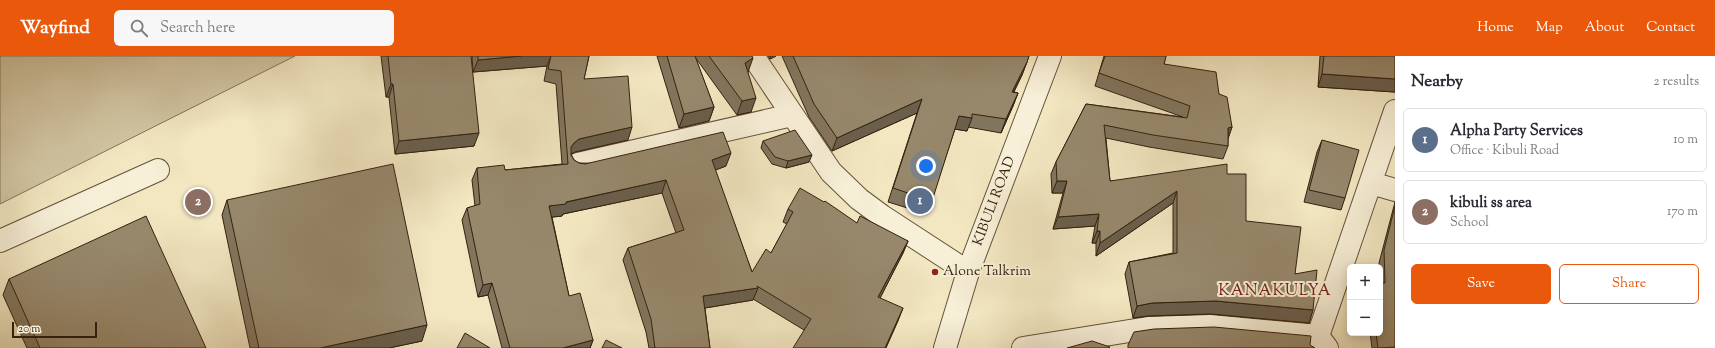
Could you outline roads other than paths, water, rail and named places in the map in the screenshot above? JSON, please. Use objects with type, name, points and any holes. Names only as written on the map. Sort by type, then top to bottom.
[{"type":"street","points":[[753,56],[832,172],[859,199],[882,216],[968,272]]},
{"type":"street","name":"KIBULI ROAD","points":[[945,348],[968,272],[1050,56]]},
{"type":"street","points":[[1023,348],[1148,328],[1210,326],[1323,342],[1371,183],[1395,111]]},
{"type":"street","points":[[578,164],[792,114]]},
{"type":"street","points":[[0,241],[158,170]]},
{"type":"street","points":[[1371,183],[1395,190]]},
{"type":"place","name":"Alpha Party Services","points":[[920,201]]},
{"type":"place","name":"kibuli ss area","points":[[198,202]]},
{"type":"place","name":"Alone Talkrim","points":[[935,272]]},
{"type":"district","name":"KANAKULYA","points":[[1275,291]]}]
